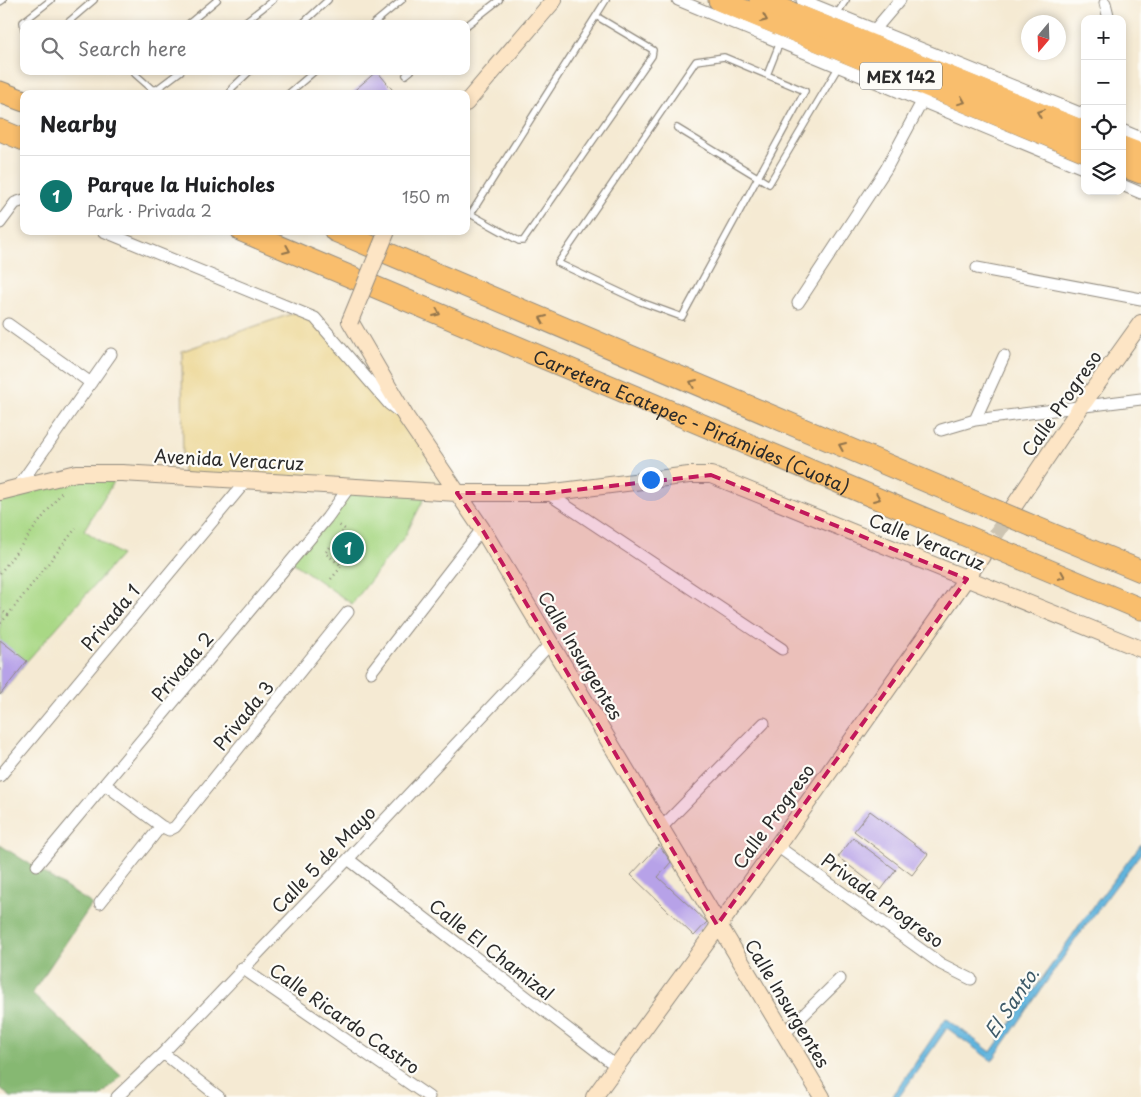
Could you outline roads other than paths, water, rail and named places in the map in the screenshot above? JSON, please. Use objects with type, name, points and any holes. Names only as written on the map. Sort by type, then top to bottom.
[{"type":"highway","name":"MEX 142","points":[[719,0],[783,36],[841,60],[926,95],[1082,150]]},
{"type":"highway","name":"MEX 142","points":[[760,0],[832,21],[1081,130]]},
{"type":"highway","points":[[0,92],[20,100]]},
{"type":"highway","points":[[0,130],[20,138]]},
{"type":"highway","points":[[1126,148],[1141,154]]},
{"type":"highway","points":[[1126,168],[1141,174]]},
{"type":"highway","name":"Carretera Ecatepec - Pirámides (Cuota)","points":[[251,235],[1141,609]]},
{"type":"highway","name":"Carretera Ecatepec - Pirámides (Cuota)","points":[[344,235],[1141,571]]},
{"type":"street","points":[[678,0],[783,36]]},
{"type":"street","points":[[802,0],[832,21]]},
{"type":"street","points":[[900,0],[869,37],[1081,113]]},
{"type":"street","points":[[1105,3],[1108,15]]},
{"type":"street","points":[[470,99],[548,4]]},
{"type":"street","points":[[798,304],[886,169],[926,95],[1081,168]]},
{"type":"street","points":[[1126,132],[1141,138]]},
{"type":"street","points":[[1126,187],[1141,193]]},
{"type":"street","points":[[0,223],[15,203],[20,201]]},
{"type":"street","points":[[113,235],[315,318],[389,404],[406,416]]},
{"type":"street","name":"Calle Insurgentes","points":[[385,235],[350,321],[406,416],[482,529],[717,925],[822,1097]]},
{"type":"street","points":[[977,268],[1141,299]]},
{"type":"street","name":"Calle Progreso","points":[[1014,506],[1080,408],[1141,323]]},
{"type":"street","points":[[8,324],[91,382]]},
{"type":"street","points":[[18,487],[111,354]]},
{"type":"street","points":[[975,420],[1004,356]]},
{"type":"street","points":[[942,430],[975,420],[1141,399]]},
{"type":"street","name":"Avenida Veracruz","points":[[0,492],[76,473],[122,473],[457,493]]},
{"type":"street","name":"Calle Veracruz","points":[[457,493],[547,493],[689,475],[711,475],[1141,649]]},
{"type":"street","name":"Privada 1","points":[[0,776],[246,481]]},
{"type":"street","name":"Privada 2","points":[[37,865],[106,785],[327,518],[350,486]]},
{"type":"street","points":[[547,493],[782,648]]},
{"type":"street","points":[[371,672],[482,529]]},
{"type":"street","name":"Calle Progreso","points":[[594,1097],[717,925],[777,846],[982,556]]},
{"type":"street","name":"Privada 3","points":[[161,826],[169,830],[175,828],[348,612]]},
{"type":"street","name":"Calle 5 de Mayo","points":[[117,1097],[163,1053],[551,643]]},
{"type":"street","points":[[661,828],[764,723]]},
{"type":"street","points":[[100,903],[161,826],[106,785]]},
{"type":"street","name":"Privada Progreso","points":[[777,846],[941,964],[971,979]]},
{"type":"street","name":"Calle El Chamizal","points":[[348,859],[616,1066]]},
{"type":"street","name":"Calle Ricardo Castro","points":[[242,968],[429,1097]]},
{"type":"street","points":[[784,1034],[840,979]]},
{"type":"street","points":[[163,1053],[219,1097]]},
{"type":"lane","points":[[26,20],[51,0]]},
{"type":"lane","points":[[71,20],[94,0]]},
{"type":"lane","points":[[193,20],[217,0]]},
{"type":"lane","points":[[247,20],[273,0]]},
{"type":"lane","points":[[306,20],[328,0]]},
{"type":"lane","points":[[378,20],[402,0]]},
{"type":"lane","points":[[470,23],[499,0]]},
{"type":"lane","points":[[596,16],[653,50],[652,56],[523,241],[519,242],[472,215],[472,212],[606,0]]},
{"type":"lane","points":[[832,21],[846,0]]},
{"type":"lane","points":[[767,75],[783,36]]},
{"type":"lane","points":[[724,57],[805,91],[758,179],[682,317],[641,302],[558,263],[696,60],[724,57]]},
{"type":"lane","points":[[677,128],[758,179],[770,183],[841,60]]},
{"type":"lane","points":[[136,75],[152,89],[158,89],[176,75]]},
{"type":"lane","points":[[231,90],[246,75]]},
{"type":"lane","points":[[293,90],[310,75]]},
{"type":"water","points":[[1141,844],[1141,853],[1078,936],[992,1061],[947,1028],[899,1097],[892,1097],[946,1018],[991,1052],[1080,924]]},
{"type":"tunnel","points":[[983,555],[1014,506]]},
{"type":"place","name":"Parque la Huicholes","points":[[348,548]]},
{"type":"water label","name":"El Santo.","points":[[1011,1002]]}]
